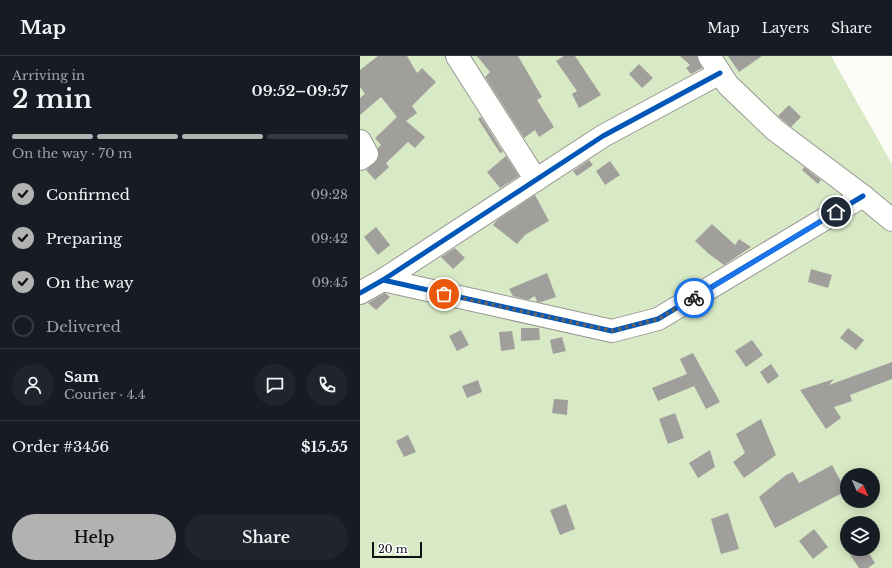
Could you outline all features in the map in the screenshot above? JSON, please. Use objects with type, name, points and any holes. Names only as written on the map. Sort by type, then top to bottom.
[{"type":"street","points":[[457,56],[536,180]]},
{"type":"street","points":[[360,293],[383,280],[715,64],[728,85],[775,130],[863,196],[892,220]]},
{"type":"street","points":[[360,141],[367,154],[360,159]]},
{"type":"street","points":[[383,280],[612,331],[658,319],[863,196]]},
{"type":"green space","points":[[360,56],[831,56],[892,164],[892,568],[360,568]]},
{"type":"building","points":[[378,56],[407,56],[417,73],[422,68],[436,82],[412,106],[417,113],[406,121],[425,137],[415,148],[408,142],[386,163],[389,167],[375,180],[366,170],[378,159],[378,148],[381,145],[375,138],[397,117],[381,97],[360,115],[360,98],[365,94],[360,87],[360,70]]},
{"type":"building","points":[[477,56],[518,56],[542,97],[537,100],[554,127],[539,137],[535,130],[524,138],[485,77],[490,72]]},
{"type":"building","points":[[564,56],[575,56],[601,95],[579,108],[572,94],[577,91],[556,61]]},
{"type":"building","points":[[680,56],[697,56],[702,68],[691,74],[686,68],[690,65]]},
{"type":"building","points":[[728,56],[762,56],[739,72]]},
{"type":"building","points":[[639,64],[653,78],[642,88],[629,74]]},
{"type":"building","points":[[789,105],[801,117],[791,127],[778,116]]},
{"type":"building","points":[[481,117],[503,152],[500,153],[478,119]]},
{"type":"building","points":[[506,156],[519,176],[500,188],[487,172]]},
{"type":"building","points":[[589,160],[593,165],[577,176],[573,171]]},
{"type":"building","points":[[610,161],[620,175],[605,185],[596,171]]},
{"type":"building","points":[[804,167],[821,180],[818,184],[802,170]]},
{"type":"building","points":[[535,195],[549,221],[525,235],[517,244],[493,225],[497,220]]},
{"type":"building","points":[[712,224],[735,245],[739,239],[751,247],[724,265],[695,241]]},
{"type":"building","points":[[376,227],[390,245],[378,255],[364,237]]},
{"type":"building","points":[[455,248],[465,258],[453,269],[441,257]]},
{"type":"building","points":[[811,269],[832,275],[828,288],[808,282]]},
{"type":"building","points":[[547,273],[556,297],[537,302],[535,296],[528,300],[513,296],[509,289]]},
{"type":"building","points":[[385,293],[390,297],[376,310],[368,303]]},
{"type":"building","points":[[521,328],[539,328],[540,340],[521,341]]},
{"type":"building","points":[[848,328],[864,340],[856,350],[840,338]]},
{"type":"building","points":[[461,330],[469,345],[457,351],[449,336]]},
{"type":"building","points":[[512,331],[515,349],[501,351],[499,332]]},
{"type":"building","points":[[562,337],[566,351],[553,354],[550,340]]},
{"type":"building","points":[[752,340],[763,355],[746,367],[735,351]]},
{"type":"building","points":[[693,353],[720,402],[706,409],[694,386],[658,401],[652,388],[687,374],[680,359]]},
{"type":"building","points":[[892,362],[892,379],[850,395],[852,401],[834,407],[841,418],[826,429],[800,390],[834,379],[829,385]]},
{"type":"building","points":[[771,364],[779,376],[768,384],[760,372]]},
{"type":"building","points":[[478,380],[482,392],[467,398],[462,386]]},
{"type":"building","points":[[554,399],[568,400],[567,415],[552,413]]},
{"type":"building","points":[[675,413],[684,438],[668,444],[659,419]]},
{"type":"building","points":[[761,419],[776,455],[744,478],[733,462],[745,453],[736,434]]},
{"type":"building","points":[[408,435],[416,452],[404,457],[396,441]]},
{"type":"building","points":[[710,450],[715,467],[698,478],[689,463]]},
{"type":"building","points":[[832,465],[840,480],[840,494],[775,528],[759,497],[786,475],[793,472],[799,483]]},
{"type":"building","points":[[566,504],[575,529],[560,535],[550,510]]},
{"type":"building","points":[[728,513],[739,549],[721,554],[711,519]]},
{"type":"building","points":[[814,529],[828,547],[813,559],[799,541]]},
{"type":"building","points":[[851,556],[870,556],[875,563],[868,568],[859,568]]},
{"type":"cycle path","points":[[383,280],[603,136],[720,73]]},
{"type":"cycle path","points":[[360,293],[383,280],[612,331],[658,319],[863,196]]},
{"type":"way so far","points":[[444,294],[612,331],[658,319],[694,298]]},
{"type":"route","points":[[694,298],[836,212]]}]
